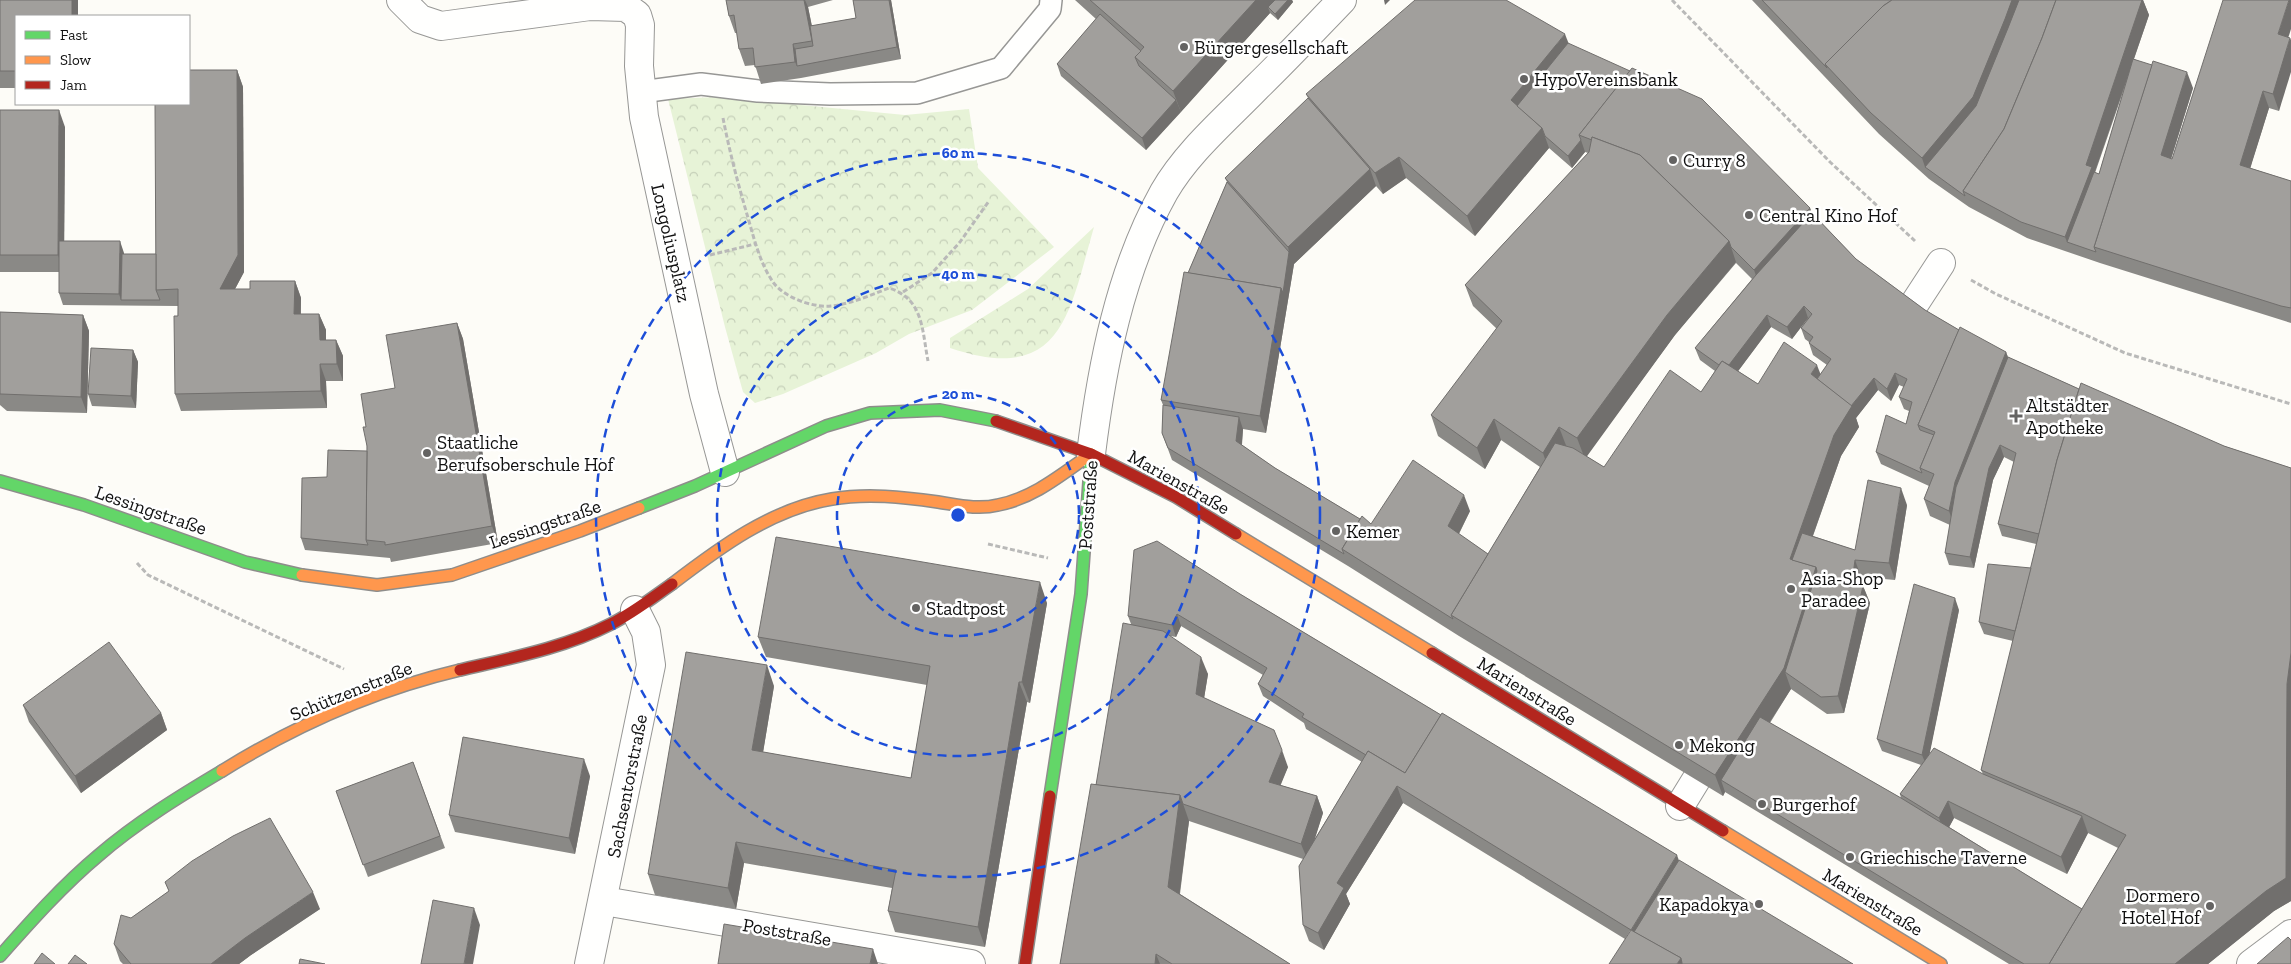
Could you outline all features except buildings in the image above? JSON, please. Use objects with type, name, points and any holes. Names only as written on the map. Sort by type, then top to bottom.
[{"type":"main road","name":"Lessingstraße","points":[[0,481],[84,505],[245,562],[318,578],[377,585],[452,575],[580,531],[726,472],[826,426],[870,413],[940,410],[970,414],[1034,433],[1091,454]]},
{"type":"main road","name":"Schützenstraße","points":[[0,956],[38,913],[101,853],[177,798],[316,720],[398,687],[574,640],[603,628],[635,610],[728,545],[782,513],[817,502],[851,497],[896,497],[980,507],[996,506],[1030,494],[1091,454]]},
{"type":"main road","name":"Marienstraße","points":[[1091,454],[1199,511],[1941,964]]},
{"type":"main road","name":"Poststraße","points":[[1025,964],[1081,594],[1091,454]]},
{"type":"street","name":"Poststraße","points":[[1091,454],[1098,399],[1126,282],[1143,235],[1165,191],[1192,155],[1342,0]]},
{"type":"street","points":[[402,2],[420,19],[441,26],[590,6],[638,6]]},
{"type":"street","name":"Longoliusplatz","points":[[638,6],[640,24],[640,92],[649,141],[704,394],[726,472]]},
{"type":"street","points":[[1911,309],[1941,262]]},
{"type":"street","name":"Sachsentorstraße","points":[[589,964],[604,901],[652,665],[646,632],[635,610]]},
{"type":"street","points":[[1680,806],[1696,780]]},
{"type":"street","name":"Poststraße","points":[[604,901],[971,964]]},
{"type":"street","points":[[2251,964],[2291,934]]},
{"type":"lane","points":[[640,92],[702,84],[758,90],[830,94],[917,93],[1001,68],[1050,9],[1051,0]]},
{"type":"path","points":[[717,85],[730,152],[755,244],[774,283],[790,296],[809,304],[830,307],[862,299],[890,288],[903,292],[914,304],[920,319],[928,361]]},
{"type":"path","points":[[903,292],[932,272],[960,242],[989,201]]},
{"type":"path","points":[[676,262],[755,244]]},
{"type":"path","points":[[135,561],[148,575],[347,670]]},
{"type":"green space","points":[[718,97],[905,115],[969,109],[978,168],[1054,247],[972,310],[909,334],[876,353],[783,394],[755,403],[743,392],[668,99]]},
{"type":"green space","points":[[1094,227],[1077,288],[1067,313],[1055,334],[1039,349],[1017,357],[988,357],[950,348],[950,338],[1028,289]]},
{"type":"traffic: fast","points":[[639,508],[695,486],[826,426],[870,413],[940,410],[996,421]]},
{"type":"traffic: fast","points":[[1050,796],[1081,594],[1091,454]]},
{"type":"traffic: fast","points":[[0,481],[84,505],[245,562],[302,575]]},
{"type":"traffic: fast","points":[[0,956],[60,891],[113,843],[174,800],[222,771]]},
{"type":"traffic: slow","points":[[672,584],[708,557],[747,532],[788,511],[810,504],[845,497],[885,496],[968,506],[991,506],[1011,502],[1036,491],[1091,454]]},
{"type":"traffic: slow","points":[[302,575],[377,585],[452,575],[580,531],[639,508]]},
{"type":"traffic: slow","points":[[1236,534],[1432,653]]},
{"type":"traffic: slow","points":[[222,771],[278,739],[337,711],[397,688],[460,670]]},
{"type":"traffic: slow","points":[[1723,831],[1941,964]]},
{"type":"traffic: jam","points":[[996,421],[1091,454],[1176,497],[1236,534]]},
{"type":"traffic: jam","points":[[460,670],[575,640],[627,615],[672,584]]},
{"type":"traffic: jam","points":[[1432,653],[1723,831]]},
{"type":"traffic: jam","points":[[1025,964],[1050,796]]},
{"type":"place","name":"Bürgergesellschaft","points":[[1184,47]]},
{"type":"place","name":"HypoVereinsbank","points":[[1524,79]]},
{"type":"place","name":"Curry 8","points":[[1673,160]]},
{"type":"place","name":"Central Kino Hof","points":[[1749,215]]},
{"type":"place","name":"Altstädter Apotheke","points":[[2016,416]]},
{"type":"place","name":"Staatliche Berufsoberschule Hof","points":[[427,453]]},
{"type":"place","name":"Kemer","points":[[1336,531]]},
{"type":"place","name":"Asia-Shop Paradee","points":[[1791,589]]},
{"type":"place","name":"Stadtpost","points":[[916,608]]},
{"type":"place","name":"Mekong","points":[[1679,745]]},
{"type":"place","name":"Burgerhof","points":[[1762,804]]},
{"type":"place","name":"Griechische Taverne","points":[[1850,857]]},
{"type":"place","name":"Kapadokya","points":[[1759,904]]},
{"type":"place","name":"Dormero Hotel Hof","points":[[2210,906]]}]
